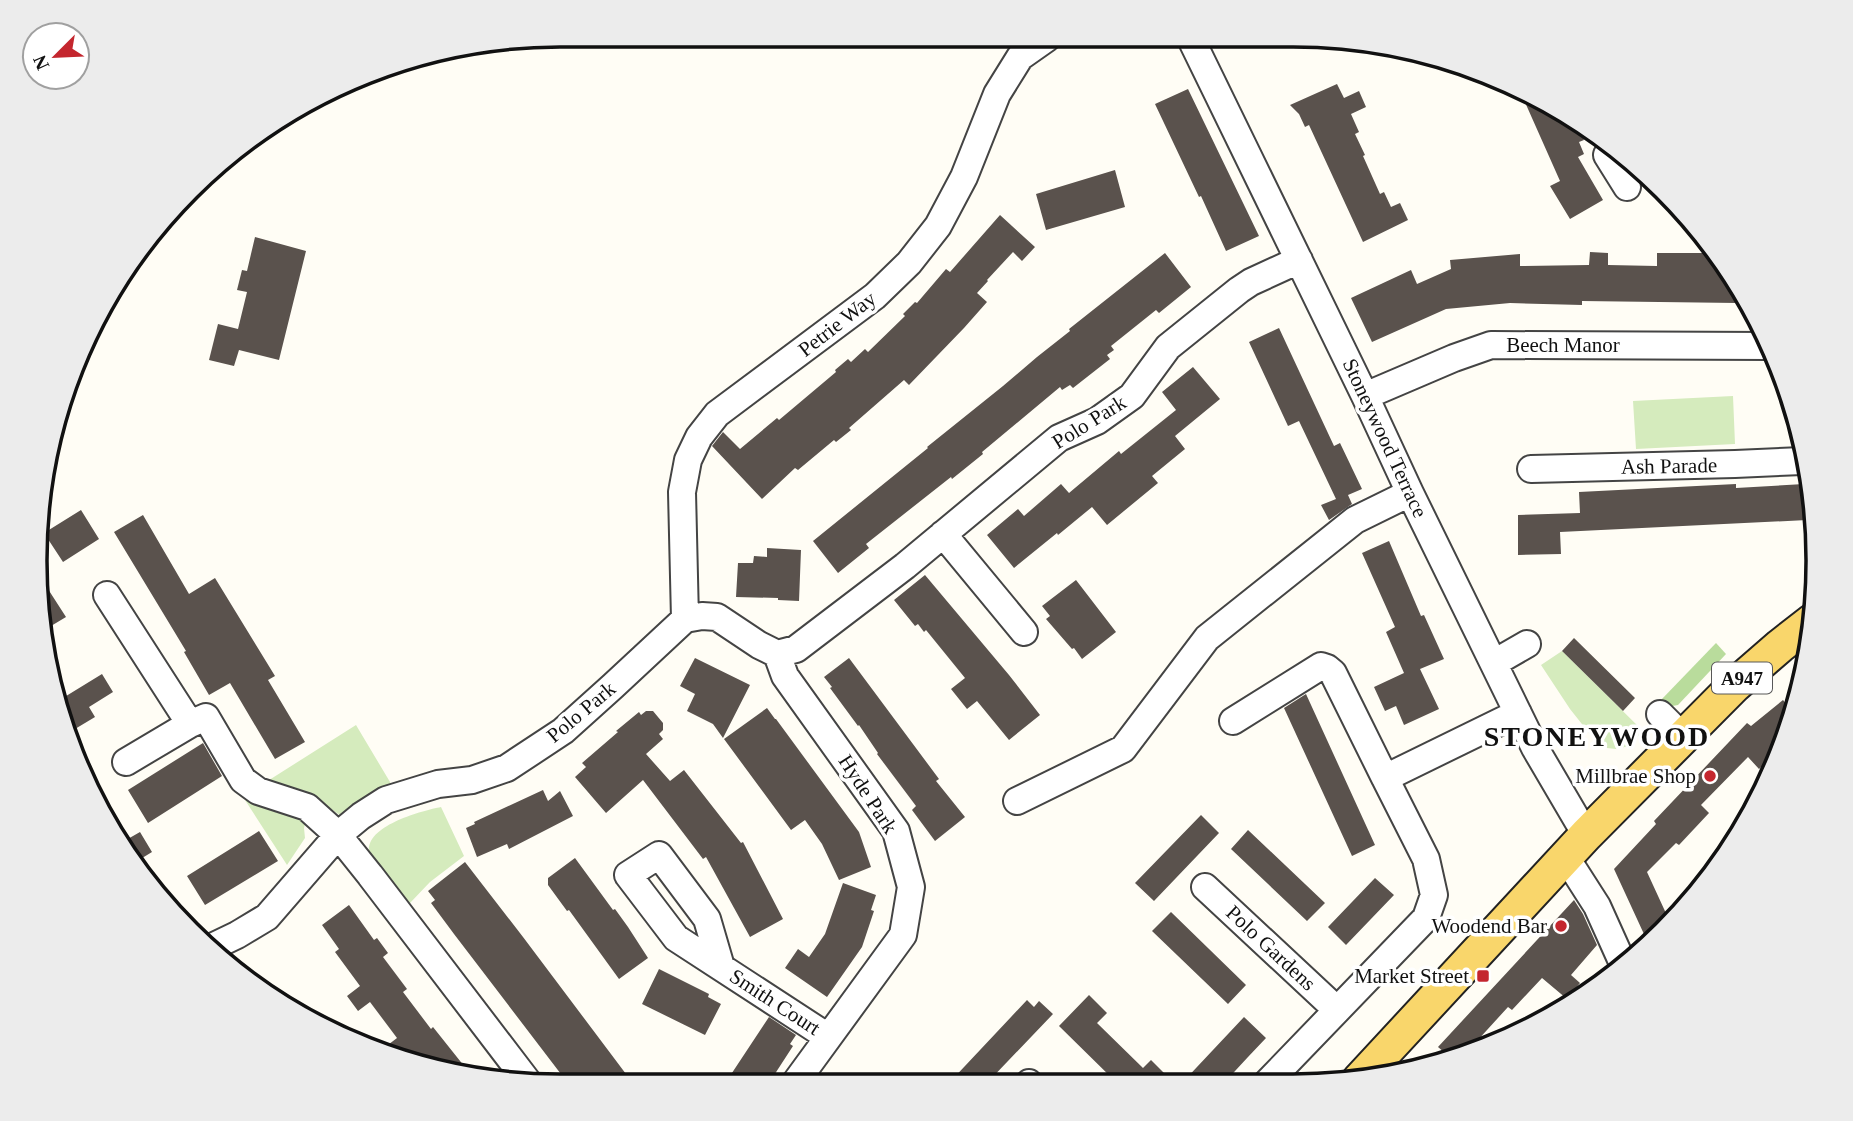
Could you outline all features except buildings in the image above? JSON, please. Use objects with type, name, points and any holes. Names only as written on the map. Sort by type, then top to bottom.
[{"type":"main road","name":"A947","points":[[1371,1067],[1575,846],[1754,667],[1801,630]]},
{"type":"street","name":"Petrie Way","points":[[685,619],[682,492],[688,460],[699,437],[717,414],[875,296],[909,263],[938,226],[964,177],[997,94],[1020,57],[1034,47]]},
{"type":"street","name":"Stoneywood Terrace","points":[[1195,47],[1535,748],[1575,846]]},
{"type":"street","points":[[1609,156],[1627,187]]},
{"type":"street","name":"Polo Park","points":[[777,654],[796,649],[905,566],[1059,438],[1097,421],[1132,397],[1168,347],[1239,290],[1298,260]]},
{"type":"street","name":"Beech Manor","points":[[1365,396],[1491,345],[1759,346]]},
{"type":"street","name":"Ash Parade","points":[[1531,469],[1796,461]]},
{"type":"street","points":[[1017,801],[1123,749],[1208,638],[1355,520],[1410,493]]},
{"type":"street","points":[[943,534],[1024,632]]},
{"type":"street","points":[[107,595],[190,724]]},
{"type":"street","points":[[685,619],[717,617],[777,654]]},
{"type":"street","name":"Polo Park","points":[[219,943],[267,917],[338,835],[361,816],[386,800],[438,784],[472,780],[507,768],[563,731],[685,619]]},
{"type":"street","points":[[1494,663],[1527,644]]},
{"type":"street","name":"Hyde Park","points":[[777,654],[785,676],[896,831],[911,887],[903,935],[801,1074]]},
{"type":"street","points":[[1233,721],[1321,666],[1333,673],[1426,859],[1434,895],[1426,918],[1276,1074]]},
{"type":"street","points":[[1385,778],[1518,713]]},
{"type":"street","points":[[1660,714],[1684,737]]},
{"type":"street","points":[[126,762],[206,717],[243,780],[258,791],[307,807],[338,835],[521,1072]]},
{"type":"street","points":[[1575,846],[1597,906],[1619,956]]},
{"type":"street","name":"Polo Gardens","points":[[1205,887],[1337,1010]]},
{"type":"street","name":"Smith Court","points":[[721,967],[828,1037]]},
{"type":"green space","points":[[1733,396],[1735,444],[1636,449],[1633,401]]},
{"type":"green space","points":[[1716,643],[1726,654],[1678,705],[1667,707],[1661,700]]},
{"type":"green space","points":[[1562,651],[1643,731],[1629,746],[1616,749],[1597,743],[1570,709],[1541,665]]},
{"type":"green space","points":[[356,725],[393,787],[359,801],[341,816],[306,791],[266,782]]},
{"type":"green space","points":[[245,800],[306,820],[305,838],[287,865]]},
{"type":"green space","points":[[441,807],[464,856],[430,882],[410,903],[373,861],[369,846],[374,837],[394,822]]},
{"type":"place","name":"Millbrae Shop","points":[[1710,776]]},
{"type":"place","name":"Woodend Bar","points":[[1561,926]]},
{"type":"place","name":"Market Street","points":[[1483,976]]},
{"type":"district","name":"STONEYWOOD","points":[[1597,736]]}]
